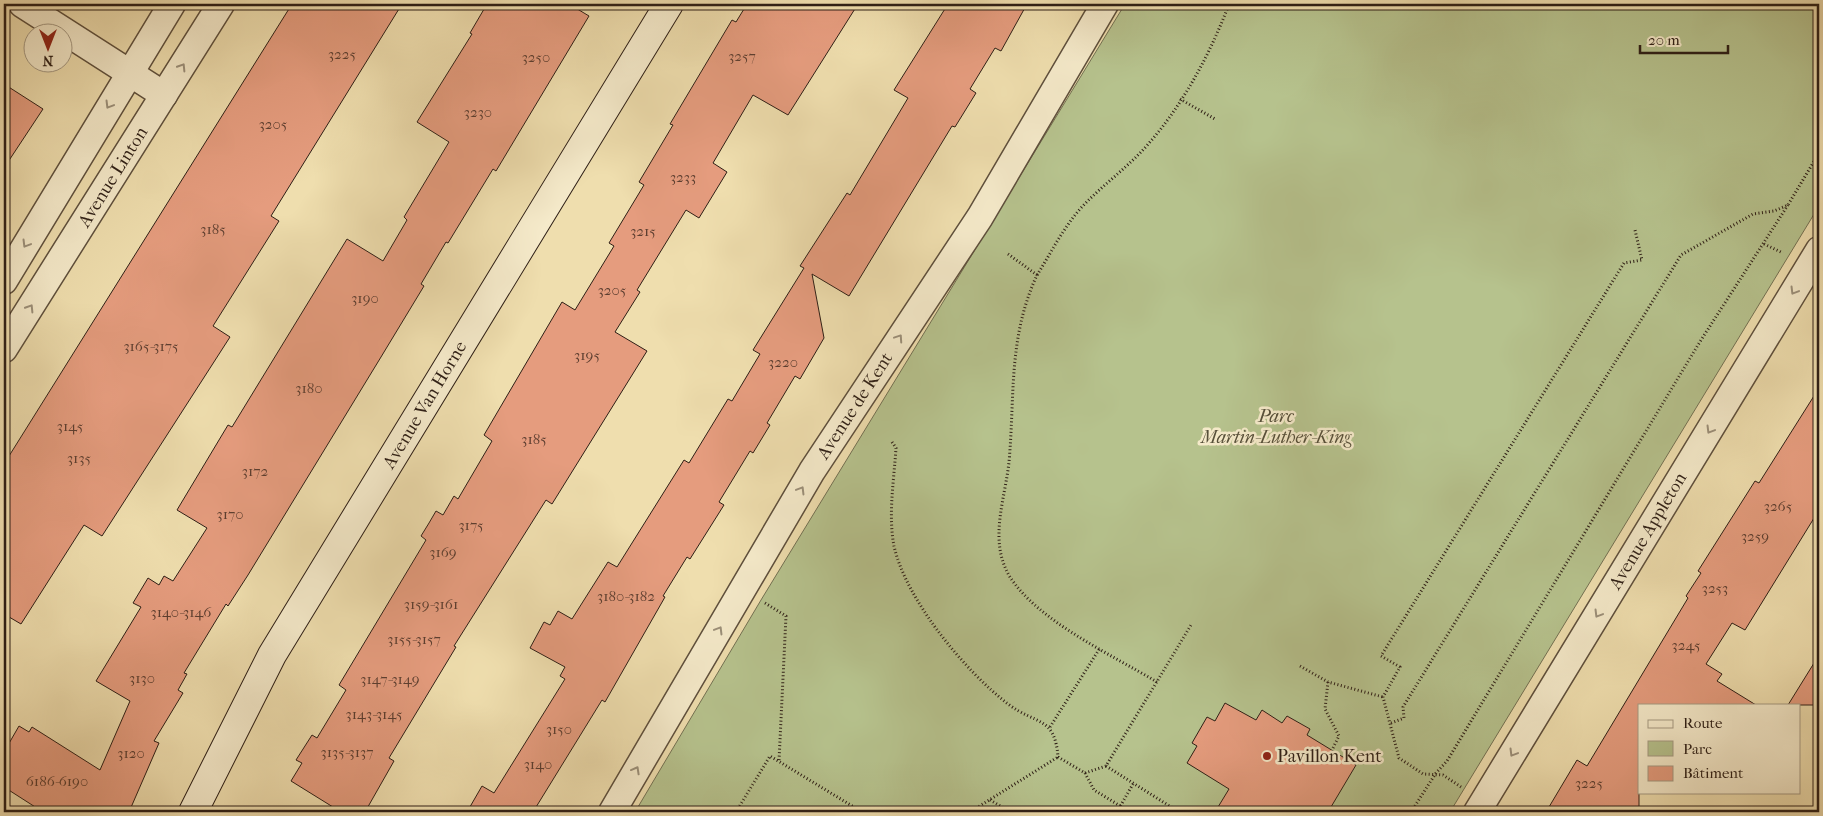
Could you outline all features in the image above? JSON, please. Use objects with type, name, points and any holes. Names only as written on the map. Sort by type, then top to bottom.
[{"type":"main road","name":"Avenue Van Horne","points":[[193,812],[272,655],[669,4]]},
{"type":"street","points":[[22,4],[164,96]]},
{"type":"street","points":[[4,281],[128,72],[172,4]]},
{"type":"street","name":"Avenue Linton","points":[[4,349],[221,4]]},
{"type":"street","name":"Avenue de Kent","points":[[612,812],[812,472],[980,217],[1105,4]]},
{"type":"street","name":"Avenue Appleton","points":[[1477,812],[1819,250]]},
{"type":"path","points":[[1157,682],[1055,621],[1034,604],[1011,578],[1001,554],[999,520],[1009,463],[1013,370],[1017,338],[1025,302],[1037,275],[1080,209],[1150,142],[1180,99],[1218,32],[1229,4]]},
{"type":"path","points":[[1180,99],[1215,119]]},
{"type":"path","points":[[1411,812],[1447,761],[1652,420],[1764,244],[1819,153]]},
{"type":"path","points":[[1390,723],[1404,718],[1402,707],[1681,254],[1753,214],[1774,211],[1788,205]]},
{"type":"path","points":[[1464,789],[1443,775],[1423,774],[1400,758],[1383,697],[1400,667],[1381,656],[1624,263],[1642,260],[1635,230]]},
{"type":"path","points":[[1764,244],[1789,256]]},
{"type":"path","points":[[1008,254],[1037,275]]},
{"type":"path","points":[[892,442],[896,448],[892,517],[894,546],[904,574],[914,593],[929,618],[951,646],[991,688],[1009,704],[1050,727],[1057,742],[1058,757]]},
{"type":"path","points":[[761,600],[786,616],[779,761]]},
{"type":"path","points":[[1085,773],[1106,766],[1191,625]]},
{"type":"path","points":[[1050,727],[1100,648]]},
{"type":"path","points":[[1300,666],[1328,682],[1383,697]]},
{"type":"path","points":[[1328,682],[1325,709],[1339,736],[1332,750]]},
{"type":"path","points":[[736,812],[770,756],[862,812]]},
{"type":"path","points":[[1058,757],[1085,773],[1094,790],[1130,812]]},
{"type":"path","points":[[970,812],[1058,757]]},
{"type":"path","points":[[1106,766],[1179,812]]},
{"type":"path","points":[[1117,812],[1133,784]]},
{"type":"path","points":[[990,800],[1011,812]]},
{"type":"green space","name":"Parc Martin-Luther-King","points":[[1125,4],[1819,4],[1819,206],[1450,812],[635,812],[761,600]]},
{"type":"building","points":[[292,4],[402,4],[271,216],[279,221],[213,326],[230,337],[102,536],[84,525],[21,624],[4,614],[4,464]]},
{"type":"building","points":[[487,4],[569,4],[589,16],[496,171],[493,169],[448,243],[446,242],[421,284],[424,286],[381,357],[248,575],[228,606],[226,604],[184,673],[187,674],[178,690],[183,693],[154,741],[159,743],[129,812],[43,812],[4,787],[4,752],[19,726],[29,732],[32,727],[100,770],[130,701],[96,681],[141,607],[133,603],[148,578],[159,585],[164,576],[173,581],[207,528],[177,510],[228,425],[232,427],[347,239],[383,261],[407,220],[404,217],[449,142],[417,122],[472,34],[470,33]]},
{"type":"building","points":[[747,4],[858,4],[788,115],[753,95],[713,163],[727,172],[699,218],[686,210],[637,290],[640,292],[615,332],[647,351],[552,504],[546,500],[454,646],[456,647],[389,758],[394,761],[365,812],[341,812],[291,781],[302,763],[296,760],[312,735],[317,738],[346,690],[339,685],[426,540],[421,536],[436,511],[443,515],[454,496],[458,499],[492,441],[484,435],[562,302],[575,310],[614,246],[609,243],[644,185],[639,182],[673,125],[670,124],[732,20],[736,22]]},
{"type":"building","points":[[948,4],[1027,4],[1001,51],[995,48],[970,89],[976,93],[955,127],[952,126],[849,296],[812,274],[824,338],[800,379],[795,376],[767,423],[770,425],[753,453],[750,451],[719,502],[724,505],[690,559],[687,557],[663,596],[665,597],[605,702],[602,700],[533,812],[467,812],[482,786],[494,793],[565,679],[560,676],[565,667],[530,648],[544,622],[550,625],[558,611],[572,619],[608,562],[617,567],[684,460],[689,463],[728,399],[732,401],[760,354],[753,350],[804,268],[800,266],[847,193],[850,195],[908,98],[894,90]]},
{"type":"building","points":[[4,84],[43,109],[4,168]]},
{"type":"building","points":[[1819,388],[1819,510],[1745,630],[1732,623],[1706,664],[1722,674],[1717,681],[1754,704],[1638,704],[1639,812],[1546,812],[1577,760],[1587,766],[1688,598],[1686,596],[1701,573],[1698,571],[1755,481],[1759,483]]},
{"type":"building","points":[[1819,655],[1819,705],[1789,704]]},
{"type":"building","name":"Pavillon Kent","points":[[1225,703],[1256,720],[1262,710],[1282,723],[1287,716],[1310,729],[1307,735],[1356,765],[1328,812],[1215,812],[1229,789],[1187,763],[1197,746],[1192,743],[1207,717],[1215,721]]},
{"type":"place","name":"Pavillon Kent","points":[[1267,756]]}]
